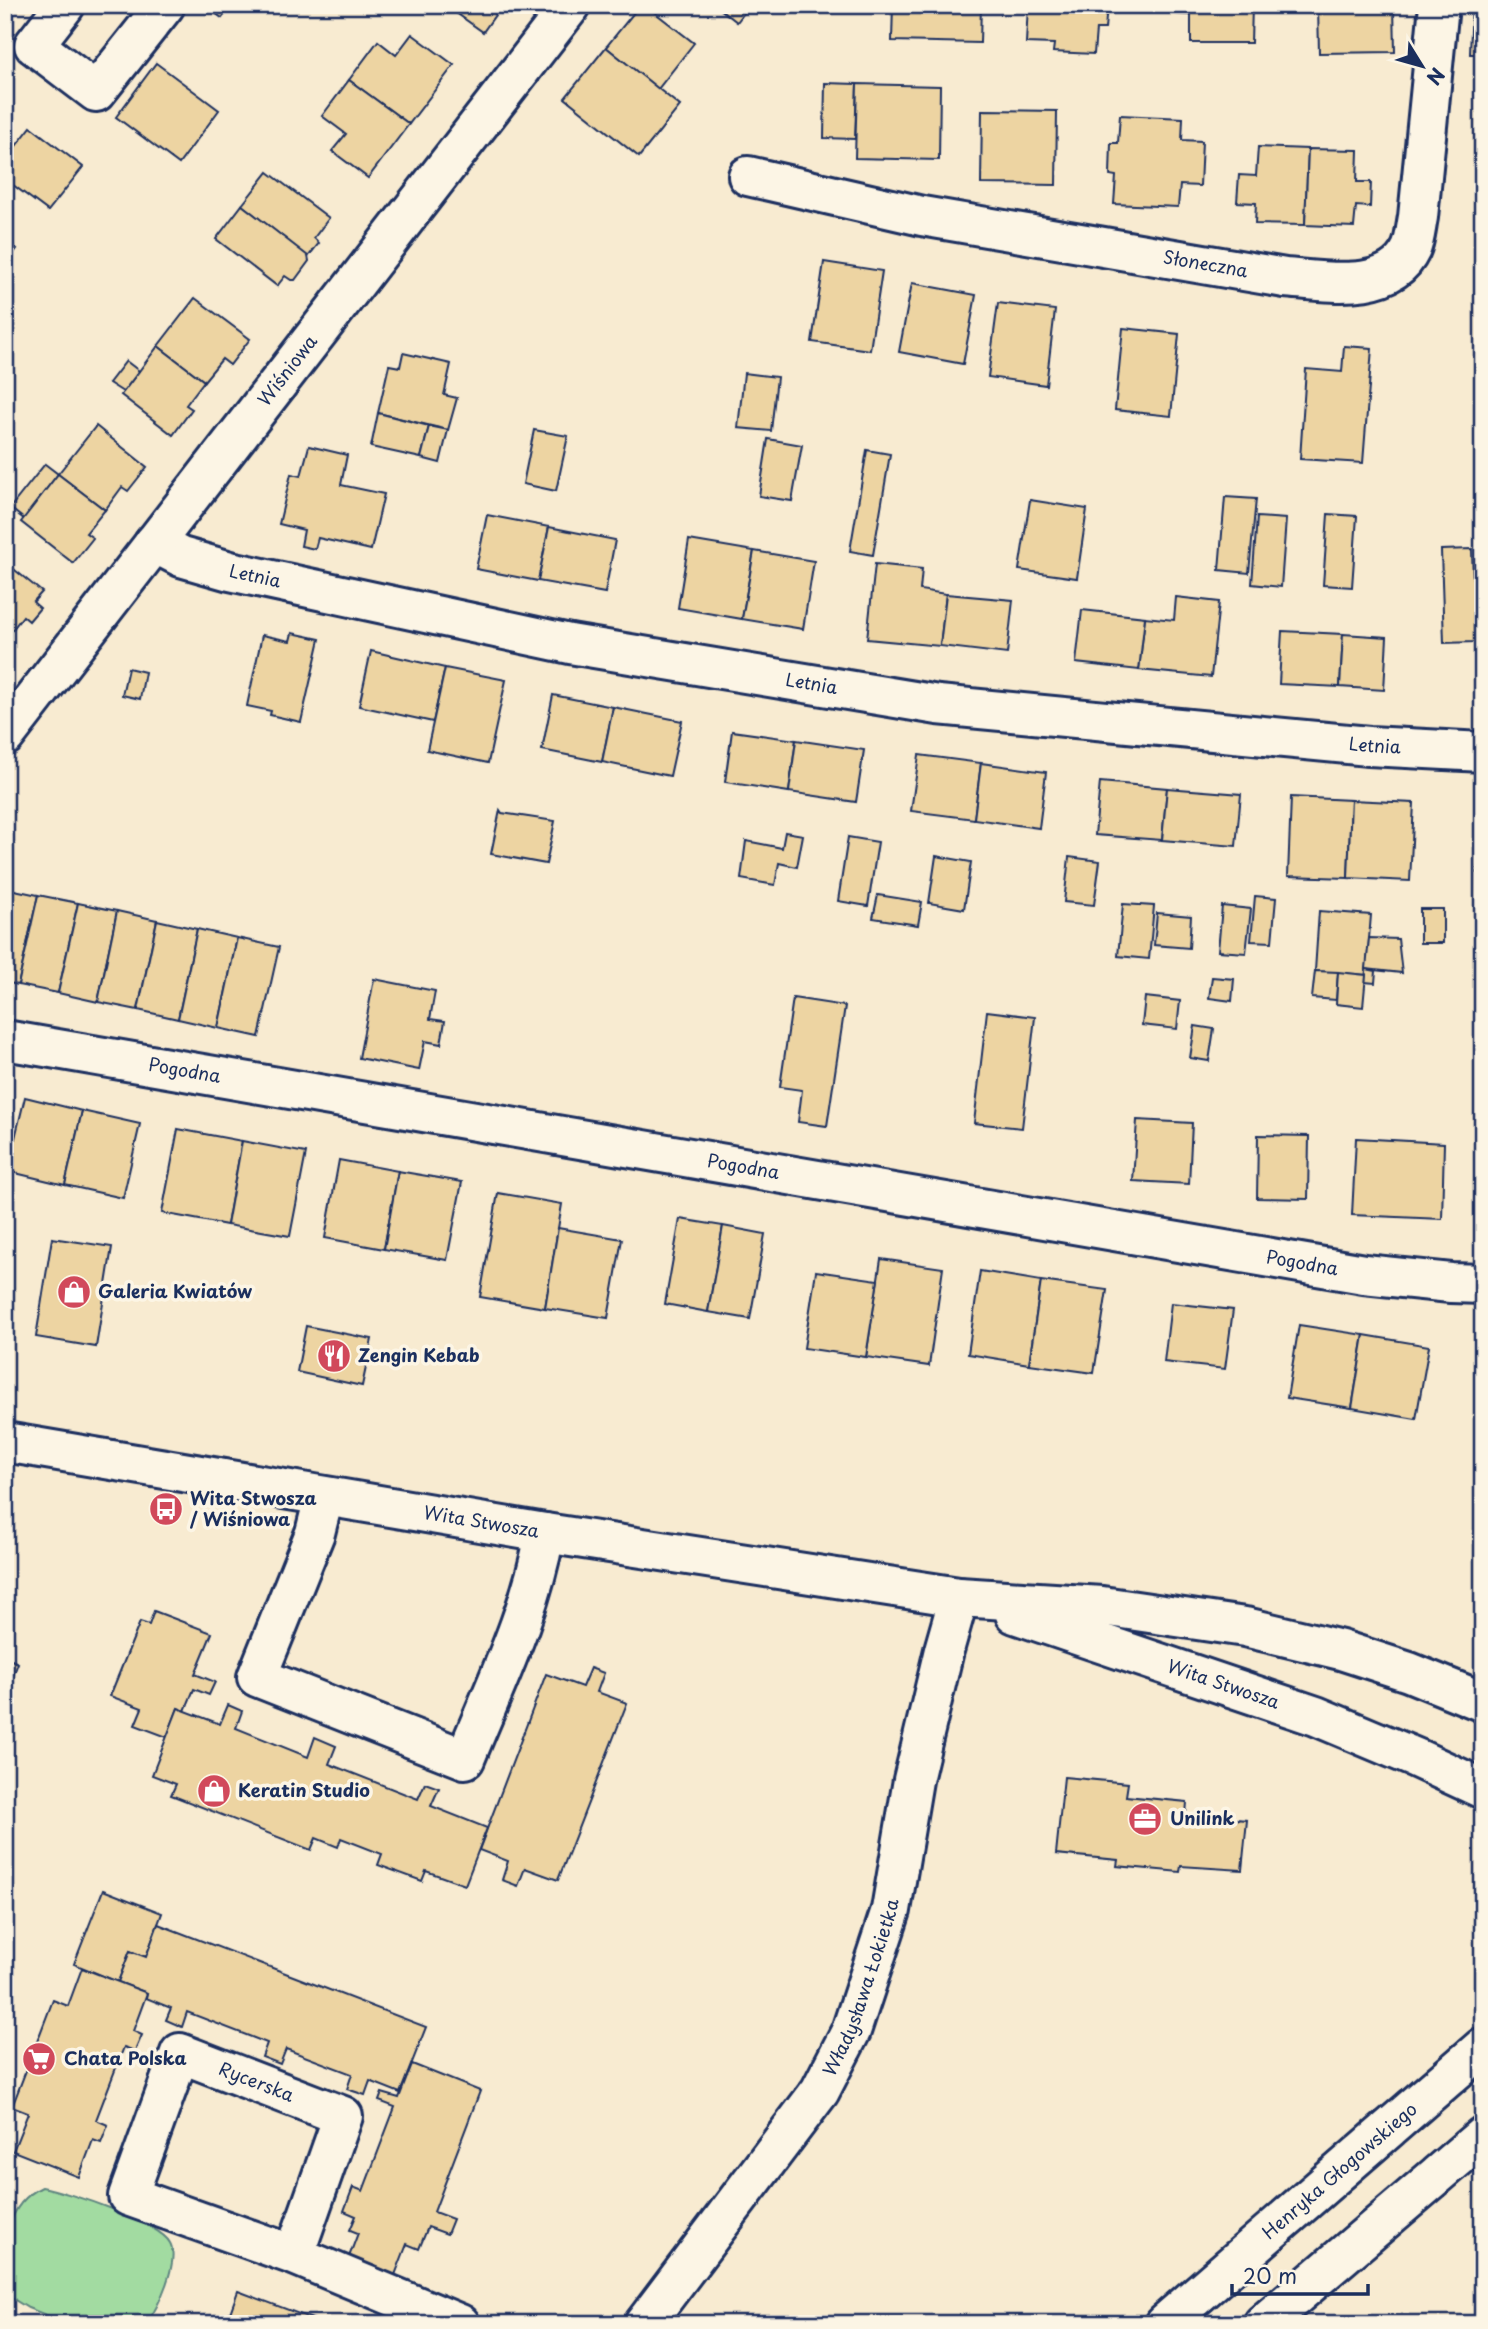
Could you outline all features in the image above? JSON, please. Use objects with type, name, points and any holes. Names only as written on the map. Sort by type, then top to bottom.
[{"type":"street","points":[[65,5],[34,45],[96,92],[165,5]]},
{"type":"street","name":"Wiśniowa","points":[[5,736],[571,5]]},
{"type":"street","name":"Słoneczna","points":[[748,176],[922,216],[1285,278],[1342,283],[1371,279],[1396,269],[1411,248],[1418,217],[1438,5]]},
{"type":"street","name":"Letnia","points":[[154,543],[181,557],[218,568],[570,645],[938,705],[1369,746],[1483,752]]},
{"type":"street","name":"Pogodna","points":[[5,1040],[1364,1274],[1483,1284]]},
{"type":"street","name":"Wita Stwosza","points":[[5,1443],[545,1533],[959,1597],[1102,1606],[1245,1627],[1341,1650],[1409,1672],[1483,1702]]},
{"type":"street","points":[[324,1497],[314,1533],[257,1677],[465,1759],[524,1615],[538,1573],[545,1533]]},
{"type":"street","name":"Wita Stwosza","points":[[959,1597],[1316,1716],[1483,1789]]},
{"type":"street","name":"Władysława Łokietka","points":[[644,2324],[820,2091],[851,2031],[891,1910],[913,1780],[959,1597]]},
{"type":"street","name":"Henryka Głogowskiego","points":[[1164,2324],[1483,2046]]},
{"type":"street","name":"Rycerska","points":[[293,2255],[343,2116],[180,2053],[128,2196],[293,2255],[460,2324]]},
{"type":"street","points":[[1262,2324],[1483,2136]]},
{"type":"green space","points":[[42,2187],[91,2201],[131,2217],[149,2226],[170,2243],[170,2272],[162,2296],[146,2324],[69,2324],[28,2308],[5,2294],[6,2247],[12,2219],[18,2206]]},
{"type":"building","points":[[204,5],[232,5],[222,18]]},
{"type":"building","points":[[445,5],[502,5],[483,32]]},
{"type":"building","points":[[640,5],[645,5],[694,43],[658,89],[606,47]]},
{"type":"building","points":[[715,5],[750,5],[737,22]]},
{"type":"building","points":[[893,5],[981,5],[980,43],[892,41]]},
{"type":"building","points":[[1028,5],[1107,5],[1105,29],[1096,29],[1094,54],[1053,52],[1054,44],[1026,43]]},
{"type":"building","points":[[1176,5],[1252,5],[1251,43],[1191,43],[1191,15],[1176,14]]},
{"type":"building","points":[[1318,5],[1394,5],[1395,52],[1319,53]]},
{"type":"building","points":[[1472,5],[1483,5],[1483,54],[1470,54]]},
{"type":"building","points":[[412,34],[454,65],[409,124],[349,80],[378,41],[396,55]]},
{"type":"building","points":[[606,47],[680,106],[639,157],[565,98]]},
{"type":"building","points":[[156,63],[219,110],[179,164],[116,117]]},
{"type":"building","points":[[349,80],[409,124],[368,178],[332,151],[346,134],[322,116]]},
{"type":"building","points":[[825,83],[857,84],[855,139],[824,138]]},
{"type":"building","points":[[857,84],[940,86],[939,160],[855,158]]},
{"type":"building","points":[[982,110],[1057,111],[1056,185],[981,184]]},
{"type":"building","points":[[1120,115],[1183,118],[1182,140],[1202,141],[1200,186],[1180,185],[1178,207],[1114,204],[1116,176],[1110,175],[1111,143],[1118,143]]},
{"type":"building","points":[[31,127],[83,167],[48,211],[5,179],[5,160]]},
{"type":"building","points":[[1258,147],[1308,149],[1305,225],[1255,224],[1256,203],[1237,202],[1239,175],[1256,176]]},
{"type":"building","points":[[1308,149],[1358,150],[1357,182],[1371,182],[1370,207],[1356,206],[1354,227],[1305,225]]},
{"type":"building","points":[[268,172],[329,218],[314,238],[319,243],[308,257],[242,205]]},
{"type":"building","points":[[242,205],[308,256],[309,261],[295,280],[285,276],[277,286],[216,239]]},
{"type":"building","points":[[5,239],[17,249],[5,264]]},
{"type":"building","points":[[824,262],[882,271],[870,350],[812,342]]},
{"type":"building","points":[[912,283],[976,295],[963,364],[899,352]]},
{"type":"building","points":[[195,298],[250,339],[230,365],[222,359],[204,381],[158,346]]},
{"type":"building","points":[[998,303],[1055,310],[1046,385],[988,377]]},
{"type":"building","points":[[1123,328],[1179,334],[1171,416],[1115,410]]},
{"type":"building","points":[[158,346],[204,381],[186,405],[192,409],[173,435],[121,395]]},
{"type":"building","points":[[1344,346],[1372,348],[1363,463],[1300,459],[1306,369],[1342,372]]},
{"type":"building","points":[[403,353],[451,364],[444,395],[457,398],[448,430],[378,413],[389,365],[400,367]]},
{"type":"building","points":[[126,361],[139,371],[123,392],[109,383]]},
{"type":"building","points":[[744,373],[777,377],[771,431],[738,428]]},
{"type":"building","points":[[378,413],[429,426],[421,458],[371,447]]},
{"type":"building","points":[[96,426],[147,467],[128,491],[122,487],[105,510],[58,474]]},
{"type":"building","points":[[429,426],[448,430],[440,463],[421,458]]},
{"type":"building","points":[[534,430],[568,436],[556,491],[523,484]]},
{"type":"building","points":[[768,439],[802,445],[792,501],[759,496]]},
{"type":"building","points":[[309,446],[347,455],[341,485],[384,494],[371,550],[318,538],[315,549],[301,546],[304,530],[279,524],[291,474],[301,476]]},
{"type":"building","points":[[867,450],[890,454],[873,555],[850,551]]},
{"type":"building","points":[[45,464],[58,474],[24,519],[10,508]]},
{"type":"building","points":[[58,474],[105,510],[86,533],[93,538],[73,563],[21,522]]},
{"type":"building","points":[[1225,497],[1256,499],[1249,573],[1219,570]]},
{"type":"building","points":[[1030,500],[1087,509],[1077,578],[1019,570]]},
{"type":"building","points":[[1328,514],[1357,516],[1352,587],[1323,585]]},
{"type":"building","points":[[487,515],[549,527],[538,581],[476,569]]},
{"type":"building","points":[[1257,517],[1286,519],[1281,587],[1252,584]]},
{"type":"building","points":[[549,527],[615,540],[605,593],[538,581]]},
{"type":"building","points":[[689,540],[754,551],[742,619],[678,608]]},
{"type":"building","points":[[1472,549],[1475,642],[1444,643],[1441,550]]},
{"type":"building","points":[[754,551],[814,561],[803,629],[742,619]]},
{"type":"building","points":[[5,562],[42,592],[33,602],[40,608],[29,621],[23,616],[5,639]]},
{"type":"building","points":[[875,564],[922,569],[920,590],[946,594],[940,646],[867,639]]},
{"type":"building","points":[[946,594],[1013,600],[1007,654],[940,646]]},
{"type":"building","points":[[1176,597],[1219,602],[1211,677],[1139,670],[1145,617],[1174,620]]},
{"type":"building","points":[[1082,610],[1145,617],[1139,670],[1076,663]]},
{"type":"building","points":[[1282,631],[1343,634],[1340,687],[1279,684]]},
{"type":"building","points":[[292,633],[320,639],[301,722],[247,706],[262,635],[290,641]]},
{"type":"building","points":[[1343,634],[1387,637],[1384,690],[1340,687]]},
{"type":"building","points":[[371,651],[445,668],[433,722],[359,706]]},
{"type":"building","points":[[128,668],[145,672],[140,699],[122,695]]},
{"type":"building","points":[[445,668],[506,680],[488,763],[427,750]]},
{"type":"building","points":[[553,695],[613,707],[602,762],[542,750]]},
{"type":"building","points":[[613,707],[682,721],[670,776],[602,762]]},
{"type":"building","points":[[732,731],[796,740],[789,792],[725,782]]},
{"type":"building","points":[[796,740],[864,750],[856,802],[789,792]]},
{"type":"building","points":[[919,755],[981,763],[974,819],[911,811]]},
{"type":"building","points":[[981,763],[1046,772],[1039,828],[974,819]]},
{"type":"building","points":[[1100,782],[1167,788],[1162,840],[1095,835]]},
{"type":"building","points":[[1167,788],[1241,794],[1236,846],[1162,840]]},
{"type":"building","points":[[1291,797],[1351,800],[1348,878],[1288,876]]},
{"type":"building","points":[[1351,800],[1414,803],[1410,881],[1348,878]]},
{"type":"building","points":[[500,810],[502,813],[555,821],[546,864],[491,854]]},
{"type":"building","points":[[785,832],[803,835],[797,867],[779,863],[775,885],[741,879],[746,841],[782,848]]},
{"type":"building","points":[[848,837],[878,842],[868,906],[838,901]]},
{"type":"building","points":[[1477,839],[1483,839],[1483,906],[1478,907]]},
{"type":"building","points":[[936,856],[971,862],[964,909],[929,903]]},
{"type":"building","points":[[1069,857],[1100,861],[1094,905],[1064,902]]},
{"type":"building","points":[[5,888],[38,895],[18,985],[5,982]]},
{"type":"building","points":[[38,895],[78,903],[58,993],[18,985]]},
{"type":"building","points":[[878,895],[922,902],[918,925],[873,918]]},
{"type":"building","points":[[1255,896],[1276,898],[1272,942],[1251,941]]},
{"type":"building","points":[[78,903],[117,911],[98,1002],[58,993]]},
{"type":"building","points":[[1123,904],[1154,906],[1149,959],[1118,956]]},
{"type":"building","points":[[1222,906],[1251,909],[1246,953],[1218,951]]},
{"type":"building","points":[[1420,909],[1443,909],[1443,943],[1420,943]]},
{"type":"building","points":[[117,911],[157,920],[138,1010],[98,1002]]},
{"type":"building","points":[[1319,911],[1371,915],[1366,975],[1315,971]]},
{"type":"building","points":[[1157,913],[1191,916],[1189,948],[1154,945]]},
{"type":"building","points":[[157,920],[197,929],[178,1019],[138,1010]]},
{"type":"building","points":[[197,929],[237,938],[218,1028],[178,1019]]},
{"type":"building","points":[[237,938],[279,947],[259,1037],[218,1028]]},
{"type":"building","points":[[1369,938],[1398,939],[1402,973],[1366,969]]},
{"type":"building","points":[[1366,969],[1376,971],[1375,983],[1365,982]]},
{"type":"building","points":[[1315,971],[1338,972],[1336,1000],[1312,998]]},
{"type":"building","points":[[1338,972],[1366,975],[1363,1007],[1336,1004]]},
{"type":"building","points":[[1212,977],[1234,979],[1232,1001],[1209,998]]},
{"type":"building","points":[[374,979],[435,991],[430,1019],[445,1021],[441,1044],[425,1041],[419,1070],[359,1058]]},
{"type":"building","points":[[1145,997],[1180,1001],[1177,1029],[1142,1025]]},
{"type":"building","points":[[793,998],[845,1006],[827,1126],[798,1122],[802,1090],[780,1087]]},
{"type":"building","points":[[987,1011],[1035,1017],[1022,1128],[974,1123]]},
{"type":"building","points":[[1195,1026],[1214,1029],[1209,1061],[1190,1058]]},
{"type":"building","points":[[1478,1035],[1483,1035],[1483,1122],[1480,1122]]},
{"type":"building","points":[[25,1097],[82,1111],[65,1185],[7,1171]]},
{"type":"building","points":[[82,1111],[140,1124],[123,1198],[65,1185]]},
{"type":"building","points":[[1137,1120],[1192,1123],[1189,1184],[1133,1181]]},
{"type":"building","points":[[178,1129],[242,1141],[227,1225],[162,1213]]},
{"type":"building","points":[[1258,1135],[1309,1136],[1308,1199],[1257,1198]]},
{"type":"building","points":[[1356,1138],[1444,1143],[1442,1219],[1352,1215]]},
{"type":"building","points":[[242,1141],[306,1153],[290,1236],[227,1225]]},
{"type":"building","points":[[339,1160],[398,1171],[384,1249],[325,1238]]},
{"type":"building","points":[[398,1171],[462,1182],[447,1260],[384,1249]]},
{"type":"building","points":[[498,1193],[562,1204],[545,1308],[480,1297]]},
{"type":"building","points":[[680,1219],[723,1226],[708,1312],[665,1304]]},
{"type":"building","points":[[723,1226],[765,1234],[750,1319],[708,1312]]},
{"type":"building","points":[[558,1228],[622,1239],[608,1318],[545,1308]]},
{"type":"building","name":"Galeria Kwiatów","points":[[52,1238],[112,1247],[96,1347],[36,1337]]},
{"type":"building","points":[[881,1259],[943,1268],[929,1366],[866,1357]]},
{"type":"building","points":[[816,1271],[878,1280],[866,1357],[804,1348]]},
{"type":"building","points":[[980,1271],[1041,1281],[1029,1364],[968,1354]]},
{"type":"building","points":[[1041,1281],[1107,1290],[1094,1373],[1029,1364]]},
{"type":"building","points":[[1171,1303],[1233,1310],[1225,1369],[1164,1362]]},
{"type":"building","points":[[1299,1325],[1364,1335],[1352,1408],[1287,1398]]},
{"type":"building","name":"Zengin Kebab","points":[[306,1326],[372,1339],[362,1386],[297,1372]]},
{"type":"building","points":[[1364,1335],[1429,1346],[1416,1419],[1352,1408]]},
{"type":"building","points":[[154,1611],[212,1633],[195,1674],[215,1682],[209,1695],[194,1689],[185,1711],[178,1708],[167,1737],[135,1725],[142,1708],[110,1696],[140,1622],[149,1625]]},
{"type":"building","points":[[5,1657],[18,1663],[5,1696]]},
{"type":"building","points":[[590,1668],[604,1673],[597,1692],[627,1703],[558,1880],[525,1868],[518,1886],[502,1880],[508,1861],[479,1850],[546,1674],[582,1687]]},
{"type":"building","points":[[228,1705],[242,1711],[236,1728],[308,1757],[315,1737],[336,1746],[329,1764],[418,1799],[425,1783],[439,1788],[431,1806],[487,1828],[465,1885],[426,1871],[422,1881],[378,1865],[382,1854],[341,1838],[338,1847],[316,1838],[311,1850],[171,1795],[176,1784],[152,1775],[178,1708],[220,1724]]},
{"type":"building","points":[[1064,1777],[1128,1783],[1126,1796],[1187,1802],[1186,1815],[1247,1820],[1242,1870],[1181,1866],[1180,1872],[1117,1866],[1118,1860],[1056,1854]]},
{"type":"building","points":[[103,1890],[162,1913],[146,1957],[130,1951],[118,1982],[74,1964]]},
{"type":"building","points":[[158,1924],[426,2027],[400,2093],[370,2081],[365,2095],[347,2089],[352,2074],[286,2049],[280,2064],[262,2057],[267,2043],[187,2012],[182,2027],[166,2020],[171,2008],[146,1998],[147,1993],[118,1982],[130,1951],[146,1957]]},
{"type":"building","points":[[82,1968],[147,1993],[133,2031],[142,2035],[135,2051],[124,2047],[96,2120],[108,2125],[101,2143],[93,2140],[79,2177],[13,2151],[28,2113],[12,2107],[53,2000],[68,2006]]},
{"type":"building","points":[[412,2064],[480,2091],[434,2212],[453,2219],[447,2234],[428,2227],[419,2249],[407,2244],[395,2275],[349,2257],[358,2233],[350,2230],[356,2216],[344,2211],[353,2187],[363,2191],[395,2107],[379,2101],[382,2093],[399,2098]]},
{"type":"building","points":[[238,2291],[318,2321],[317,2324],[226,2324]]},
{"type":"place","name":"Galeria Kwiatów","points":[[74,1292]]},
{"type":"place","name":"Zengin Kebab","points":[[334,1356]]},
{"type":"place","name":"Wita Stwosza / Wiśniowa","points":[[166,1509]]},
{"type":"place","name":"Keratin Studio","points":[[214,1791]]},
{"type":"place","name":"Unilink","points":[[1145,1819]]},
{"type":"place","name":"Chata Polska","points":[[39,2059]]}]
